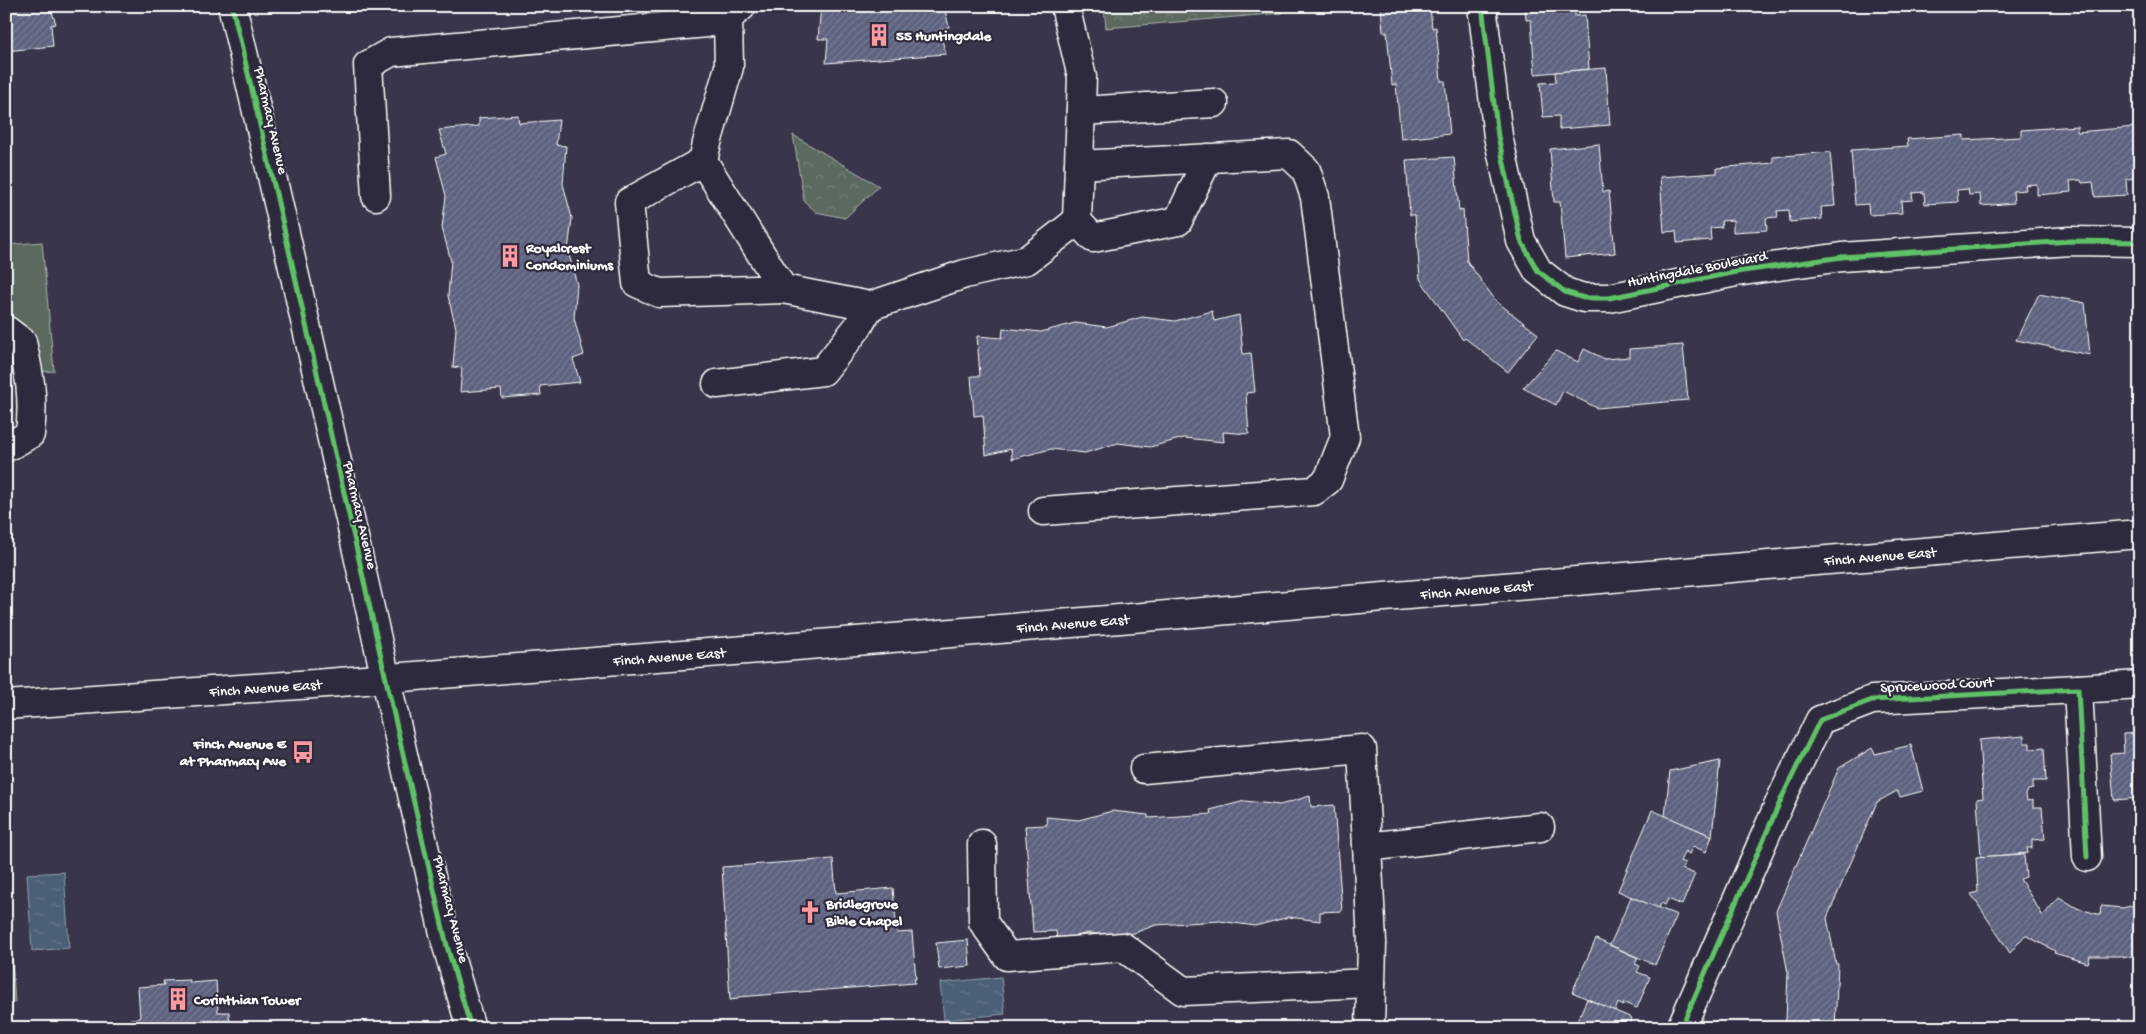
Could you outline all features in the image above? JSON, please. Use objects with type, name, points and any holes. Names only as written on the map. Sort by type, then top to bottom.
[{"type":"street","name":"Pharmacy Avenue","points":[[232,6],[276,191],[447,946],[471,1028]]},
{"type":"street","name":"Huntingdale Boulevard","points":[[1482,6],[1498,136],[1521,241],[1538,271],[1566,292],[1584,298],[1609,298],[1736,272],[1842,257],[2070,241],[2140,242]]},
{"type":"street","points":[[1062,8],[1082,77],[1077,221],[1093,238],[1178,221],[1208,158]]},
{"type":"street","points":[[376,196],[368,65],[391,52],[707,23],[735,12],[729,67],[706,143],[703,161],[783,289]]},
{"type":"street","points":[[1081,111],[1214,103]]},
{"type":"street","points":[[1043,511],[1314,491],[1328,480],[1345,437],[1315,197],[1306,170],[1288,154],[1079,166]]},
{"type":"street","points":[[703,161],[630,202],[637,283],[659,293],[783,289],[870,306],[965,274],[1027,260],[1077,221]]},
{"type":"street","points":[[717,384],[823,371],[857,328],[870,306]]},
{"type":"street","points":[[6,330],[22,342],[32,385],[33,410],[30,434],[6,446]]},
{"type":"street","name":"Finch Avenue East","points":[[6,705],[314,684],[784,647],[2140,534]]},
{"type":"street","name":"Sprucewood Court","points":[[1681,1028],[1783,795],[1820,720],[1872,700],[2140,685]]},
{"type":"street","points":[[2078,689],[2087,857]]},
{"type":"street","points":[[1144,769],[1362,749],[1372,942],[1370,1028]]},
{"type":"street","points":[[1367,847],[1540,827]]},
{"type":"street","points":[[982,844],[983,922],[1007,956],[1123,947],[1183,991],[1371,983]]},
{"type":"green space","points":[[1104,6],[1282,6],[1283,13],[1106,28]]},
{"type":"green space","points":[[793,135],[879,186],[845,218],[816,212],[804,201]]},
{"type":"green space","points":[[42,242],[54,371],[6,375],[6,245]]},
{"type":"green space","points":[[6,869],[15,1002],[6,1002]]},
{"type":"water","points":[[64,872],[69,948],[32,951],[27,874]]},
{"type":"water","points":[[1001,977],[1005,1014],[944,1020],[940,983]]},
{"type":"building","points":[[6,6],[50,6],[56,24],[51,25],[53,46],[6,51]]},
{"type":"building","name":"55 Huntingdale","points":[[821,6],[944,6],[949,27],[939,30],[946,54],[826,63],[828,39],[818,39]]},
{"type":"building","points":[[1381,6],[1430,6],[1432,28],[1436,27],[1441,81],[1445,81],[1450,134],[1401,139],[1396,84],[1392,85],[1387,32],[1383,32]]},
{"type":"building","points":[[1525,6],[1575,6],[1575,16],[1585,15],[1589,69],[1535,74],[1531,20],[1526,20]]},
{"type":"building","points":[[1606,68],[1610,125],[1559,129],[1559,116],[1543,117],[1540,83],[1556,82],[1555,72]]},
{"type":"building","name":"Royalcrest Condominiums","points":[[518,115],[519,123],[559,120],[556,145],[566,146],[563,184],[572,218],[568,251],[577,285],[574,318],[584,355],[573,359],[580,382],[540,386],[541,395],[502,398],[501,389],[460,392],[462,368],[453,367],[456,328],[448,296],[451,261],[442,228],[446,196],[436,157],[446,154],[439,130],[479,126],[479,118]]},
{"type":"building","points":[[2077,126],[2077,132],[2135,127],[2138,178],[2126,179],[2127,195],[2095,197],[2093,182],[2082,183],[2081,180],[2070,181],[2071,192],[2037,195],[2037,184],[2025,185],[2026,190],[2013,191],[2014,203],[1981,206],[1980,194],[1969,195],[1968,189],[1957,190],[1958,202],[1925,204],[1924,192],[1912,193],[1913,200],[1901,201],[1902,213],[1869,215],[1868,204],[1855,205],[1851,150],[1908,146],[1907,139],[1964,135],[1964,140],[2021,137],[2021,130]]},
{"type":"building","points":[[1599,144],[1603,192],[1609,191],[1615,253],[1565,258],[1560,202],[1554,202],[1550,149]]},
{"type":"building","points":[[1830,152],[1835,206],[1821,207],[1822,219],[1790,222],[1789,210],[1777,211],[1778,217],[1766,218],[1767,230],[1733,232],[1733,220],[1721,221],[1722,227],[1710,228],[1711,240],[1677,243],[1676,231],[1664,232],[1660,177],[1717,173],[1717,168],[1773,163],[1773,157]]},
{"type":"building","points":[[1454,157],[1459,211],[1463,210],[1467,261],[1496,301],[1538,334],[1508,372],[1465,338],[1463,340],[1420,279],[1415,215],[1410,215],[1406,160]]},
{"type":"building","points":[[2039,294],[2085,303],[2090,355],[2016,340]]},
{"type":"building","points":[[1212,311],[1214,321],[1239,315],[1243,354],[1251,353],[1255,392],[1246,393],[1249,434],[1223,432],[1224,442],[1184,438],[1150,447],[1118,443],[1085,453],[1051,449],[1012,459],[1011,449],[986,455],[983,415],[974,416],[971,376],[980,376],[977,336],[1002,338],[1003,328],[1041,332],[1075,323],[1107,327],[1142,317],[1175,321]]},
{"type":"building","points":[[1683,345],[1688,400],[1597,408],[1563,391],[1556,405],[1523,388],[1556,351],[1578,362],[1584,349],[1605,359],[1629,357],[1629,349]]},
{"type":"building","points":[[2140,733],[2140,798],[2114,800],[2110,754],[2124,753],[2123,734]]},
{"type":"building","points":[[2024,736],[2024,743],[2030,743],[2030,749],[2044,748],[2046,781],[2033,781],[2033,789],[2028,790],[2026,795],[2027,801],[2033,800],[2033,807],[2042,807],[2045,839],[2032,840],[2032,848],[2027,848],[2028,853],[1981,857],[1977,799],[1983,798],[1979,740]]},
{"type":"building","points":[[1911,745],[1923,791],[1900,797],[1897,791],[1877,802],[1827,918],[1836,964],[1838,964],[1835,1028],[1783,1028],[1786,1019],[1788,973],[1776,911],[1839,768],[1872,748],[1875,754]]},
{"type":"building","points":[[1720,761],[1712,836],[1665,816],[1670,771]]},
{"type":"building","points":[[1310,796],[1311,807],[1334,805],[1342,911],[1320,912],[1320,921],[1289,917],[1255,926],[1220,921],[1156,925],[1123,937],[1089,933],[1057,941],[1056,931],[1033,932],[1025,826],[1047,825],[1046,817],[1079,820],[1112,811],[1148,815],[1148,818],[1211,814],[1210,810],[1245,801],[1280,805]]},
{"type":"building","points":[[1652,810],[1712,836],[1706,852],[1693,846],[1689,854],[1685,851],[1680,861],[1685,863],[1682,869],[1695,874],[1682,905],[1668,899],[1665,905],[1661,903],[1659,909],[1618,891]]},
{"type":"building","points":[[2024,854],[2026,877],[2020,879],[2043,916],[2059,897],[2077,908],[2100,915],[2101,906],[2123,908],[2140,903],[2140,954],[2123,958],[2123,956],[2090,956],[2088,963],[2054,953],[2055,951],[2025,935],[2010,953],[1971,894],[1978,892],[1976,857]]},
{"type":"building","name":"Bridlegrove Bible Chapel","points":[[833,859],[836,893],[893,888],[897,933],[912,932],[915,983],[738,997],[738,999],[730,1000],[722,867]]},
{"type":"building","points":[[1631,897],[1677,915],[1655,965],[1610,945]]},
{"type":"building","points":[[1596,939],[1638,958],[1635,964],[1640,966],[1637,972],[1650,977],[1637,1008],[1624,1003],[1623,1006],[1618,1003],[1615,1011],[1572,992]]},
{"type":"building","points":[[968,940],[970,966],[939,969],[936,943]]},
{"type":"building","name":"Corinthian Tower","points":[[190,980],[190,983],[216,981],[218,1012],[229,1012],[230,1028],[131,1028],[130,1019],[140,1018],[138,987],[164,985],[163,981]]},
{"type":"building","points":[[1587,999],[1632,1018],[1628,1028],[1574,1028]]},
{"type":"cycle path","points":[[232,6],[447,946],[471,1028]]},
{"type":"cycle path","points":[[1482,6],[1498,136],[1521,241],[1538,271],[1565,292],[1584,298],[1609,298],[1736,272],[1842,257],[2070,241],[2140,242]]},
{"type":"cycle path","points":[[1681,1028],[1783,795],[1820,720],[1872,700],[2078,689],[2087,857]]},
{"type":"place","name":"55 Huntingdale","points":[[879,35]]},
{"type":"place","name":"Royalcrest Condominiums","points":[[510,256]]},
{"type":"place","name":"Finch Avenue E at Pharmacy Ave","points":[[303,752]]},
{"type":"place","name":"Bridlegrove Bible Chapel","points":[[810,912]]},
{"type":"place","name":"Corinthian Tower","points":[[178,999]]}]
